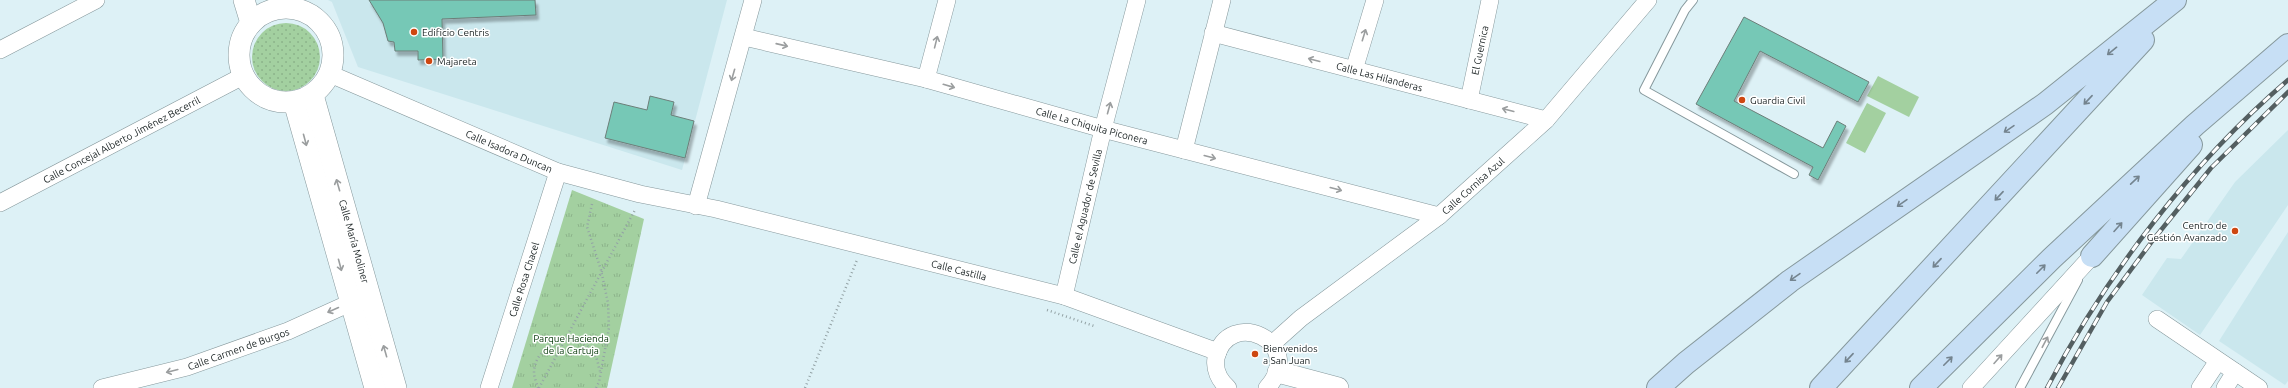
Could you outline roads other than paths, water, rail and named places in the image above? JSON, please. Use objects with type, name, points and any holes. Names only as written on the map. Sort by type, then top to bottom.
[{"type":"main road","points":[[1658,388],[1686,363],[1790,281],[2045,104],[2175,0]]},
{"type":"main road","points":[[1821,388],[2181,0]]},
{"type":"main road","points":[[2092,256],[2203,132],[2288,46]]},
{"type":"main road","points":[[1921,388],[2058,252],[2195,125],[2288,46]]},
{"type":"street","points":[[0,50],[96,0]]},
{"type":"street","points":[[244,0],[251,23]]},
{"type":"street","points":[[696,206],[753,0]]},
{"type":"street","points":[[926,79],[947,0]]},
{"type":"street","name":"Calle el Aguador de Sevilla","points":[[1064,296],[1103,129],[1137,0]]},
{"type":"street","points":[[1184,150],[1222,0]]},
{"type":"street","points":[[1354,70],[1375,0]]},
{"type":"street","name":"El Guernica","points":[[1468,100],[1490,0]]},
{"type":"street","name":"Calle Cornisa Azul","points":[[1272,344],[1301,318],[1439,216],[1546,120],[1648,0]]},
{"type":"street","points":[[283,4],[302,10],[316,17],[326,29],[333,43],[334,59],[330,74],[323,86],[303,98],[279,102],[264,98],[252,89],[243,76],[239,62],[239,48],[243,34],[251,23],[261,14],[283,4]]},
{"type":"street","name":"Calle Las Hilanderas","points":[[1213,34],[1546,120]]},
{"type":"street","name":"Calle La Chiquita Piconera","points":[[744,37],[926,79],[1103,129],[1439,216]]},
{"type":"street","name":"Calle Isadora Duncan","points":[[330,74],[558,172],[640,194],[696,206]]},
{"type":"street","name":"Calle Concejal Alberto Jiménez Becerril","points":[[0,203],[243,76]]},
{"type":"street","name":"Calle María Moliner","points":[[303,98],[359,299],[375,388]]},
{"type":"street","name":"Calle Rosa Chacel","points":[[489,388],[558,172]]},
{"type":"street","name":"Calle Castilla","points":[[696,206],[864,245],[1064,296],[1218,352]]},
{"type":"street","points":[[1971,388],[2092,256]]},
{"type":"street","name":"Calle María Moliner","points":[[359,299],[396,388]]},
{"type":"street","name":"Calle Carmen de Burgos","points":[[102,388],[187,367],[288,331],[359,299]]},
{"type":"street","points":[[2157,319],[2259,388]]},
{"type":"street","points":[[1222,386],[1216,368],[1218,352],[1228,338],[1246,332],[1265,337],[1272,344],[1277,353],[1273,380],[1338,388]]},
{"type":"street","points":[[2200,388],[2218,361]]},
{"type":"street","points":[[2225,388],[2236,372]]},
{"type":"lane","points":[[1693,0],[1685,10],[1644,90],[1794,174]]},
{"type":"lane","points":[[2020,388],[2092,256]]},
{"type":"railway","points":[[2047,388],[2070,346],[2096,304],[2153,223],[2218,147],[2252,112],[2288,80]]},
{"type":"railway","points":[[2058,388],[2107,302],[2153,240],[2211,168],[2288,92]]},
{"type":"place","name":"Edificio Centris","points":[[414,32]]},
{"type":"place","name":"Majareta","points":[[429,61]]},
{"type":"place","name":"Guardia Civil","points":[[1742,100]]},
{"type":"place","name":"Centro de Gestión Avanzado","points":[[2235,231]]},
{"type":"place","name":"Bienvenidos a San Juan","points":[[1255,354]]},
{"type":"park label","name":"Parque Hacienda de la Cartuja","points":[[571,344]]}]
